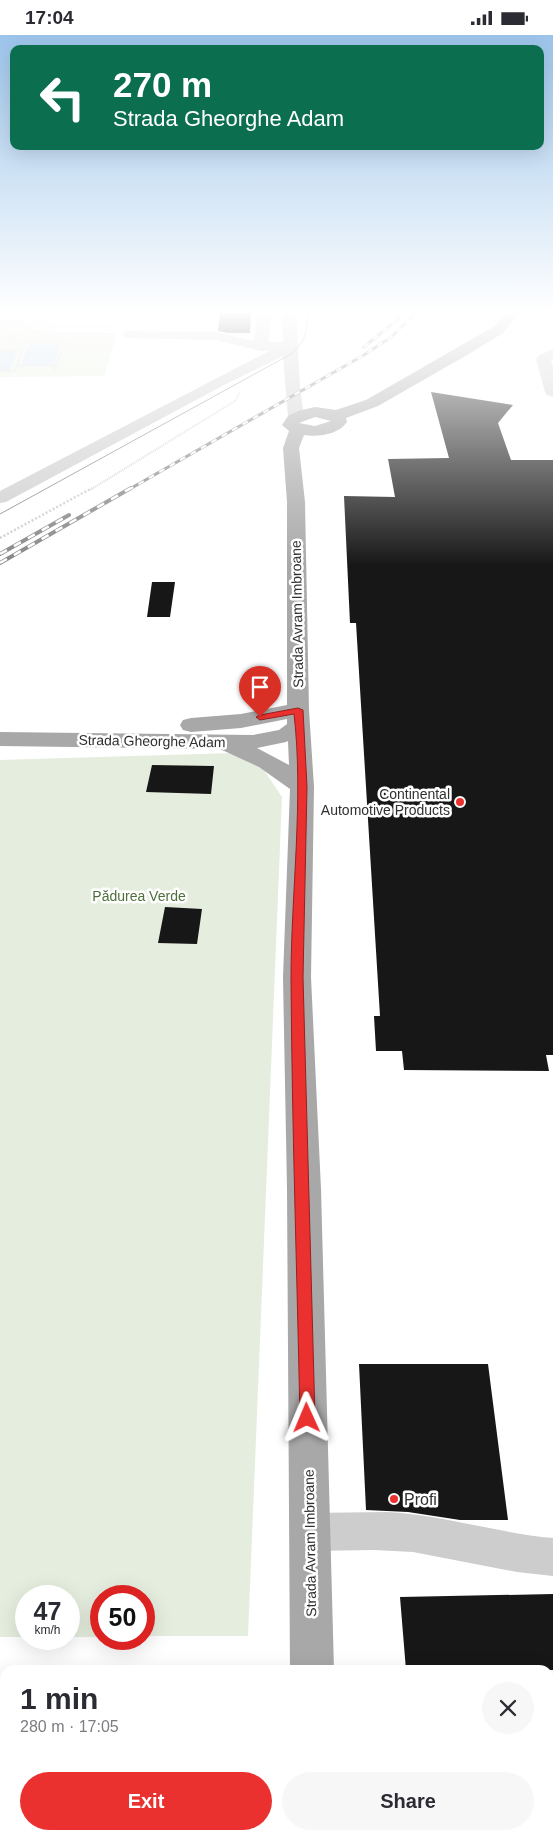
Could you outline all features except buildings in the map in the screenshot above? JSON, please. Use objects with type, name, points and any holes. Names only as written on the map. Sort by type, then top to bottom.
[{"type":"main road","points":[[297,417],[315,412],[336,416],[372,403],[382,397]]},
{"type":"main road","points":[[297,417],[315,431],[332,427],[339,422],[336,416]]},
{"type":"main road","name":"Strada Avram Imbroane","points":[[297,417],[291,448],[296,501],[299,718],[302,787],[297,977],[304,1199],[312,1665]]},
{"type":"main road","name":"Strada Gheorghe Adam","points":[[0,725],[202,725],[299,718]]},
{"type":"main road","name":"Strada Gheorghe Adam","points":[[0,739],[253,742],[286,735],[299,718]]},
{"type":"main road","points":[[221,742],[250,753],[285,772],[302,787]]},
{"type":"street","points":[[0,498],[189,397]]},
{"type":"street","name":"Strada Avram Imbroane","points":[[294,397],[297,417]]},
{"type":"street","points":[[309,1532],[413,1533],[527,1556],[553,1557]]},
{"type":"path","points":[[0,538],[100,484],[235,401],[237,397]]},
{"type":"green space","name":"Pădurea Verde","points":[[233,753],[260,764],[282,797],[248,1636],[155,1636],[155,1585],[90,1585],[90,1637],[80,1637],[80,1585],[15,1585],[15,1637],[0,1637],[0,760]]},
{"type":"tram line","points":[[0,514],[212,397]]},
{"type":"railway","points":[[128,490],[290,397]]},
{"type":"railway","points":[[0,563],[131,488]]},
{"type":"railway","points":[[0,554],[69,515]]},
{"type":"place","name":"Continental Automotive Products","points":[[460,802]]},
{"type":"place","name":"Profi","points":[[394,1499]]},
{"type":"route","points":[[260,717],[298,710],[300,726],[302,787],[297,977],[304,1189],[307,1418]]}]
